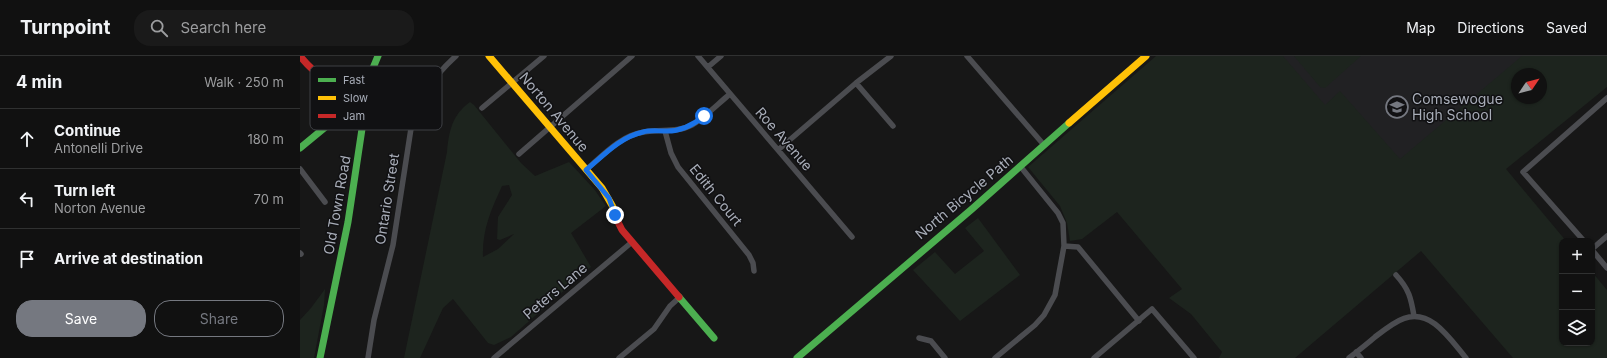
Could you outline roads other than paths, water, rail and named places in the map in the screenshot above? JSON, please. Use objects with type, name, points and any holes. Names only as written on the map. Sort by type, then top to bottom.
[{"type":"street","points":[[300,56],[311,66]]},
{"type":"street","name":"Old Town Road","points":[[374,66],[378,56]]},
{"type":"street","name":"Ontario Street","points":[[442,69],[456,56]]},
{"type":"street","name":"Norton Avenue","points":[[489,56],[609,198],[618,223],[632,242],[680,296],[714,338]]},
{"type":"street","points":[[482,108],[544,56]]},
{"type":"street","points":[[519,154],[632,56]]},
{"type":"street","name":"Roe Avenue","points":[[698,56],[852,237]]},
{"type":"street","points":[[708,67],[721,56]]},
{"type":"street","points":[[778,150],[856,83],[891,56]]},
{"type":"street","points":[[967,56],[1044,145]]},
{"type":"street","name":"North Bicycle Path","points":[[797,358],[1146,56]]},
{"type":"street","points":[[856,83],[893,126]]},
{"type":"street","points":[[586,170],[617,144],[629,137],[642,132],[665,132],[680,130],[694,125],[730,94]]},
{"type":"street","points":[[1581,238],[1523,172],[1607,98]]},
{"type":"street","points":[[300,148],[322,130]]},
{"type":"street","name":"Old Town Road","points":[[320,358],[331,298],[348,222],[362,130]]},
{"type":"street","name":"Ontario Street","points":[[368,358],[374,320],[393,245],[411,130]]},
{"type":"street","name":"Edith Court","points":[[665,132],[671,153],[678,167],[749,255],[753,263],[754,271]]},
{"type":"street","points":[[996,358],[1035,325],[1044,315],[1055,295],[1064,246],[1063,223],[1058,213],[1020,166]]},
{"type":"street","points":[[300,169],[325,202]]},
{"type":"street","points":[[1595,247],[1607,236]]},
{"type":"street","name":"Peters Lane","points":[[494,358],[632,242]]},
{"type":"street","points":[[1064,246],[1078,248],[1139,321]]},
{"type":"street","points":[[1595,254],[1607,268]]},
{"type":"street","points":[[1396,275],[1405,284],[1409,292],[1414,316]]},
{"type":"street","points":[[621,357],[654,329],[670,306],[680,296]]},
{"type":"street","points":[[1094,358],[1152,309],[1194,358]]},
{"type":"street","points":[[1349,358],[1393,322],[1414,316],[1434,323],[1444,331],[1466,358]]},
{"type":"street","points":[[919,338],[931,342],[945,358]]},
{"type":"street","points":[[1356,352],[1361,358]]},
{"type":"place","name":"Comsewogue High School","points":[[1397,107]]}]
